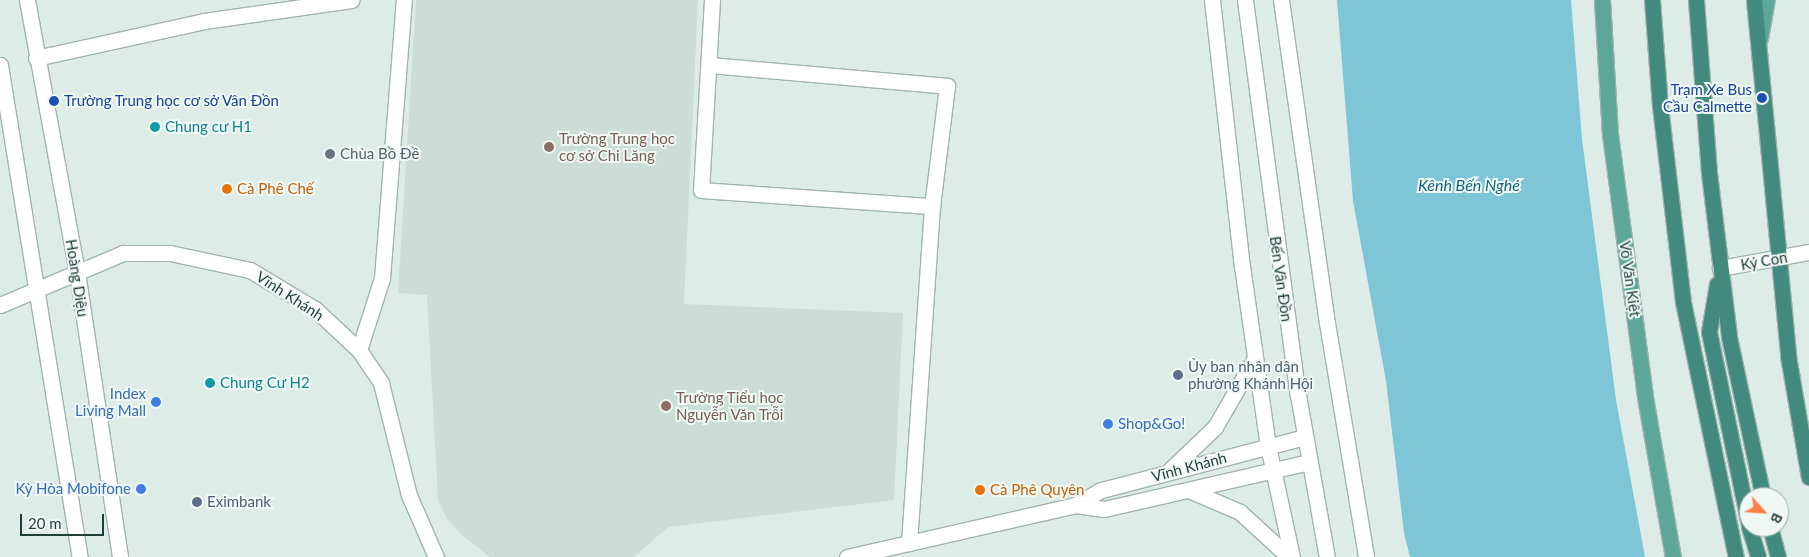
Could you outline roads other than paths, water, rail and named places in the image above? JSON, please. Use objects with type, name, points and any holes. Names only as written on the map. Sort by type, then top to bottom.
[{"type":"highway","points":[[1652,0],[1660,106],[1684,302],[1736,557]]},
{"type":"highway","points":[[1696,0],[1728,337],[1761,487]]},
{"type":"highway","points":[[1754,0],[1788,356],[1809,476]]},
{"type":"highway","points":[[1720,268],[1709,332],[1741,487]]},
{"type":"highway","points":[[1752,537],[1758,557]]},
{"type":"highway","points":[[1773,537],[1778,557]]},
{"type":"main road","name":"Võ Văn Kiệt","points":[[1602,0],[1610,134],[1646,406],[1673,557]]},
{"type":"main road","points":[[1758,50],[1767,0]]},
{"type":"street","name":"Hoàng Diệu","points":[[27,0],[36,58],[77,272],[120,557]]},
{"type":"street","points":[[36,58],[204,21],[352,0]]},
{"type":"street","points":[[359,350],[382,278],[404,0]]},
{"type":"street","points":[[712,0],[701,190],[932,206]]},
{"type":"street","points":[[1212,0],[1255,358],[1268,446],[1290,557]]},
{"type":"street","name":"Bến Vân Đồn","points":[[1245,0],[1263,151],[1305,437],[1327,557]]},
{"type":"street","points":[[1281,0],[1328,333],[1366,557]]},
{"type":"street","points":[[0,65],[34,288],[80,557]]},
{"type":"street","points":[[708,66],[947,86],[932,206],[910,543]]},
{"type":"street","name":"Ký Con","points":[[1720,268],[1779,259],[1809,252]]},
{"type":"street","name":"Vĩnh Khánh","points":[[0,306],[34,288],[123,253],[170,253],[250,270],[315,309],[359,350],[380,383],[409,495],[436,557]]},
{"type":"street","points":[[1168,472],[1215,427],[1255,358]]},
{"type":"street","name":"Vĩnh Khánh","points":[[847,557],[1076,505],[1101,490],[1305,437]]},
{"type":"street","name":"Vĩnh Khánh","points":[[1076,505],[1104,509],[1309,462]]},
{"type":"street","points":[[1190,490],[1227,503],[1240,512],[1290,557]]},
{"type":"water","name":"Kênh Bến Nghé","points":[[1337,0],[1571,0],[1582,139],[1616,400],[1645,557],[1410,557],[1404,533],[1386,381],[1353,201]]},
{"type":"place","name":"Trạm Xe Bus Cầu Calmette","points":[[1762,98]]},
{"type":"place","name":"Trường Trung học cơ sở Vân Đồn","points":[[54,101]]},
{"type":"place","name":"Chung cư H1","points":[[155,127]]},
{"type":"place","name":"Trường Trung học cơ sở Chi Lăng","points":[[549,147]]},
{"type":"place","name":"Chùa Bồ Đề","points":[[330,154]]},
{"type":"place","name":"Cà Phê Chế","points":[[227,189]]},
{"type":"place","name":"Ủy ban nhân dân phường Khánh Hội","points":[[1178,375]]},
{"type":"place","name":"Chung Cư H2","points":[[210,383]]},
{"type":"place","name":"Index Living Mall","points":[[156,402]]},
{"type":"place","name":"Trường Tiểu học Nguyễn Văn Trỗi","points":[[666,406]]},
{"type":"place","name":"Shop&Go!","points":[[1108,424]]},
{"type":"place","name":"Kỳ Hòa Mobifone","points":[[141,489]]},
{"type":"place","name":"Cà Phê Quyên","points":[[980,490]]},
{"type":"place","name":"Eximbank","points":[[197,502]]}]
